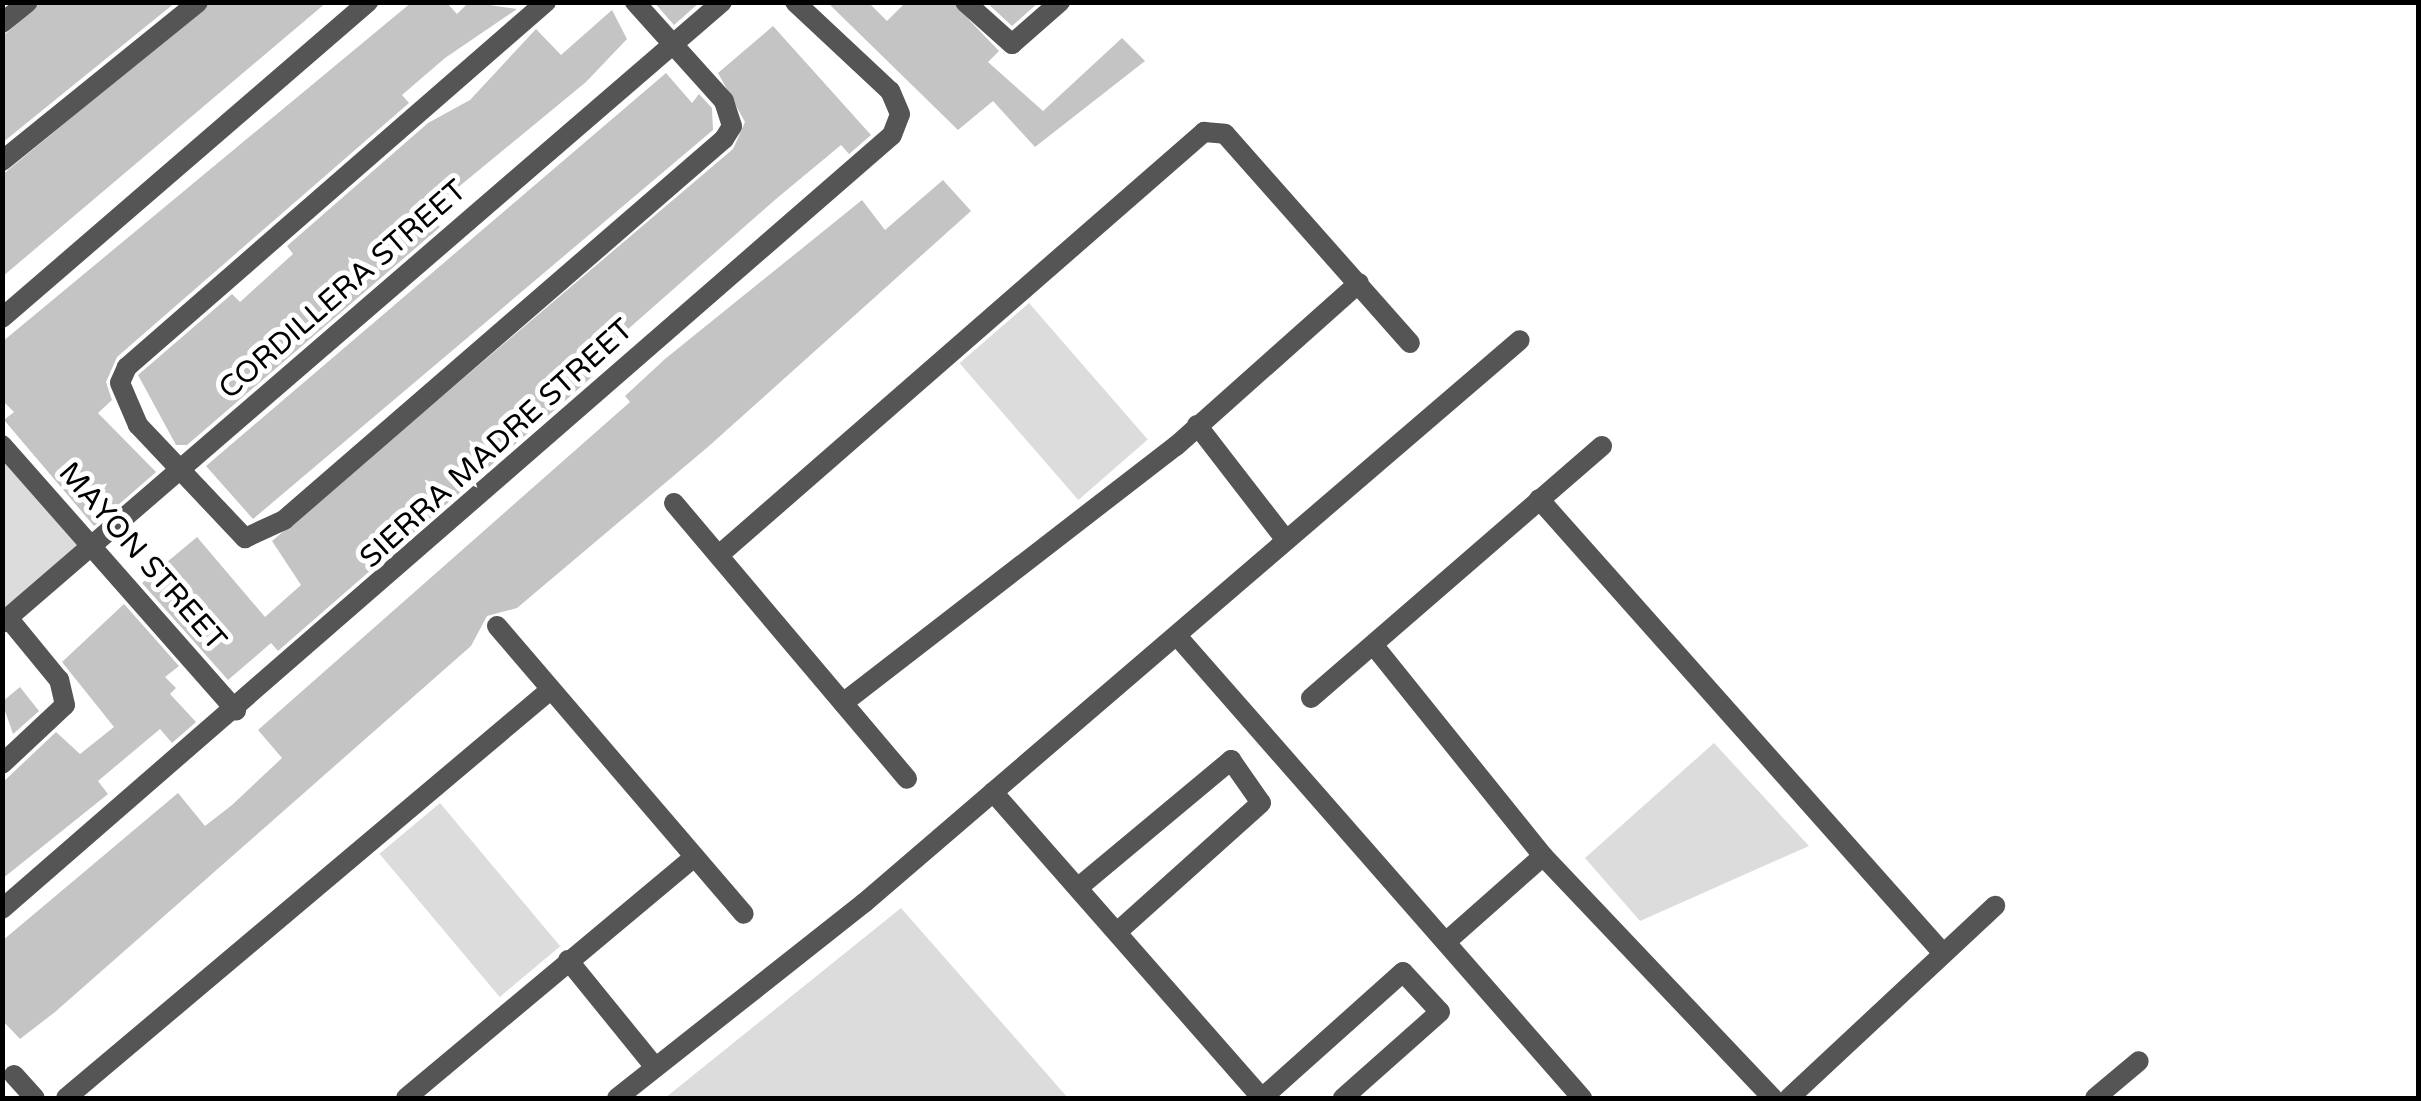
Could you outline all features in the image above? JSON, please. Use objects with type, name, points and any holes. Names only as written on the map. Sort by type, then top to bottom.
[{"type":"street","points":[[2,23],[28,2]]},
{"type":"street","points":[[2,161],[198,2]]},
{"type":"street","points":[[2,318],[368,2]]},
{"type":"street","points":[[546,2],[127,367],[123,400],[180,471],[245,538],[284,520],[724,138],[730,114],[634,2]]},
{"type":"street","name":"CORDILLERA STREET","points":[[5,620],[722,2]]},
{"type":"street","name":"SIERRA MADRE STREET","points":[[2,909],[236,710],[892,135],[900,114],[890,91],[795,2]]},
{"type":"street","points":[[965,2],[1012,44],[1060,2]]},
{"type":"street","points":[[718,555],[1204,132],[1226,134],[1410,343]]},
{"type":"street","points":[[843,703],[1197,425],[1359,283]]},
{"type":"street","points":[[616,1098],[994,792],[1520,340]]},
{"type":"street","points":[[1197,425],[1286,540]]},
{"type":"street","name":"MAYON STREET","points":[[2,445],[236,710]]},
{"type":"street","points":[[1311,698],[1375,647],[1602,446]]},
{"type":"street","points":[[1539,500],[1941,951]]},
{"type":"street","points":[[674,502],[907,779]]},
{"type":"street","points":[[2,764],[65,705],[60,680],[5,620]]},
{"type":"street","points":[[496,626],[744,914]]},
{"type":"street","points":[[1178,637],[1582,1098]]},
{"type":"street","points":[[1375,647],[1543,856],[1773,1098]]},
{"type":"street","points":[[66,1098],[549,691]]},
{"type":"street","points":[[1080,886],[1231,760],[1262,803],[1117,932]]},
{"type":"street","points":[[994,792],[1262,1098],[1403,972],[1440,1012],[1344,1098]]},
{"type":"street","points":[[1447,941],[1543,856]]},
{"type":"street","points":[[406,1098],[694,858]]},
{"type":"street","points":[[1789,1098],[1941,951],[1995,906]]},
{"type":"street","points":[[568,960],[655,1066]]},
{"type":"street","points":[[2095,1098],[2139,1061]]},
{"type":"street","points":[[14,1075],[35,1098]]},
{"type":"shaded area","points":[[1029,303],[1148,440],[1078,500],[960,363]]},
{"type":"shaded area","points":[[2,458],[80,548],[2,615]]},
{"type":"shaded area","points":[[1714,743],[1809,846],[1640,921],[1585,858]]},
{"type":"shaded area","points":[[440,803],[560,946],[500,997],[379,854]]},
{"type":"shaded area","points":[[901,908],[1068,1098],[665,1098]]},
{"type":"building","points":[[41,2],[176,2],[2,143],[2,37]]},
{"type":"building","points":[[211,2],[327,2],[2,277],[2,175]]},
{"type":"building","points":[[412,2],[446,2],[457,14],[469,2],[517,9],[445,58],[402,95],[409,103],[117,357],[106,382],[112,400],[98,413],[156,472],[94,526],[4,420],[14,412],[2,400],[2,342]]},
{"type":"building","points":[[654,2],[700,2],[674,25]]},
{"type":"building","points":[[827,2],[868,2],[887,21],[906,2],[952,2],[999,51],[988,62],[1043,111],[1122,38],[1145,61],[1035,147],[993,101],[958,130]]},
{"type":"building","points":[[986,2],[1039,2],[1012,26]]},
{"type":"building","points":[[612,10],[627,39],[586,82],[427,213],[440,227],[187,445],[176,445],[138,375],[232,294],[240,302],[293,254],[287,246],[428,123],[470,100],[536,29],[561,55]]},
{"type":"building","points":[[773,26],[871,135],[849,154],[841,145],[776,199],[586,366],[594,375],[566,400],[278,651],[271,643],[228,680],[142,583],[197,537],[265,617],[301,585],[272,541],[733,149],[745,122],[718,73]]},
{"type":"building","points":[[666,73],[692,103],[699,94],[712,108],[713,130],[253,519],[206,466]]},
{"type":"building","points":[[943,180],[971,211],[709,446],[517,608],[487,616],[471,646],[55,1012],[20,1039],[2,1020],[2,941],[178,793],[205,826],[232,805],[282,758],[258,730],[630,402],[625,396],[665,359],[862,200],[885,230]]},
{"type":"building","points":[[124,604],[179,666],[165,677],[176,688],[170,694],[196,722],[172,743],[160,729],[98,781],[108,794],[2,879],[2,783],[56,732],[80,754],[114,727],[62,662]]},
{"type":"building","points":[[20,687],[39,711],[13,734],[2,702]]}]
